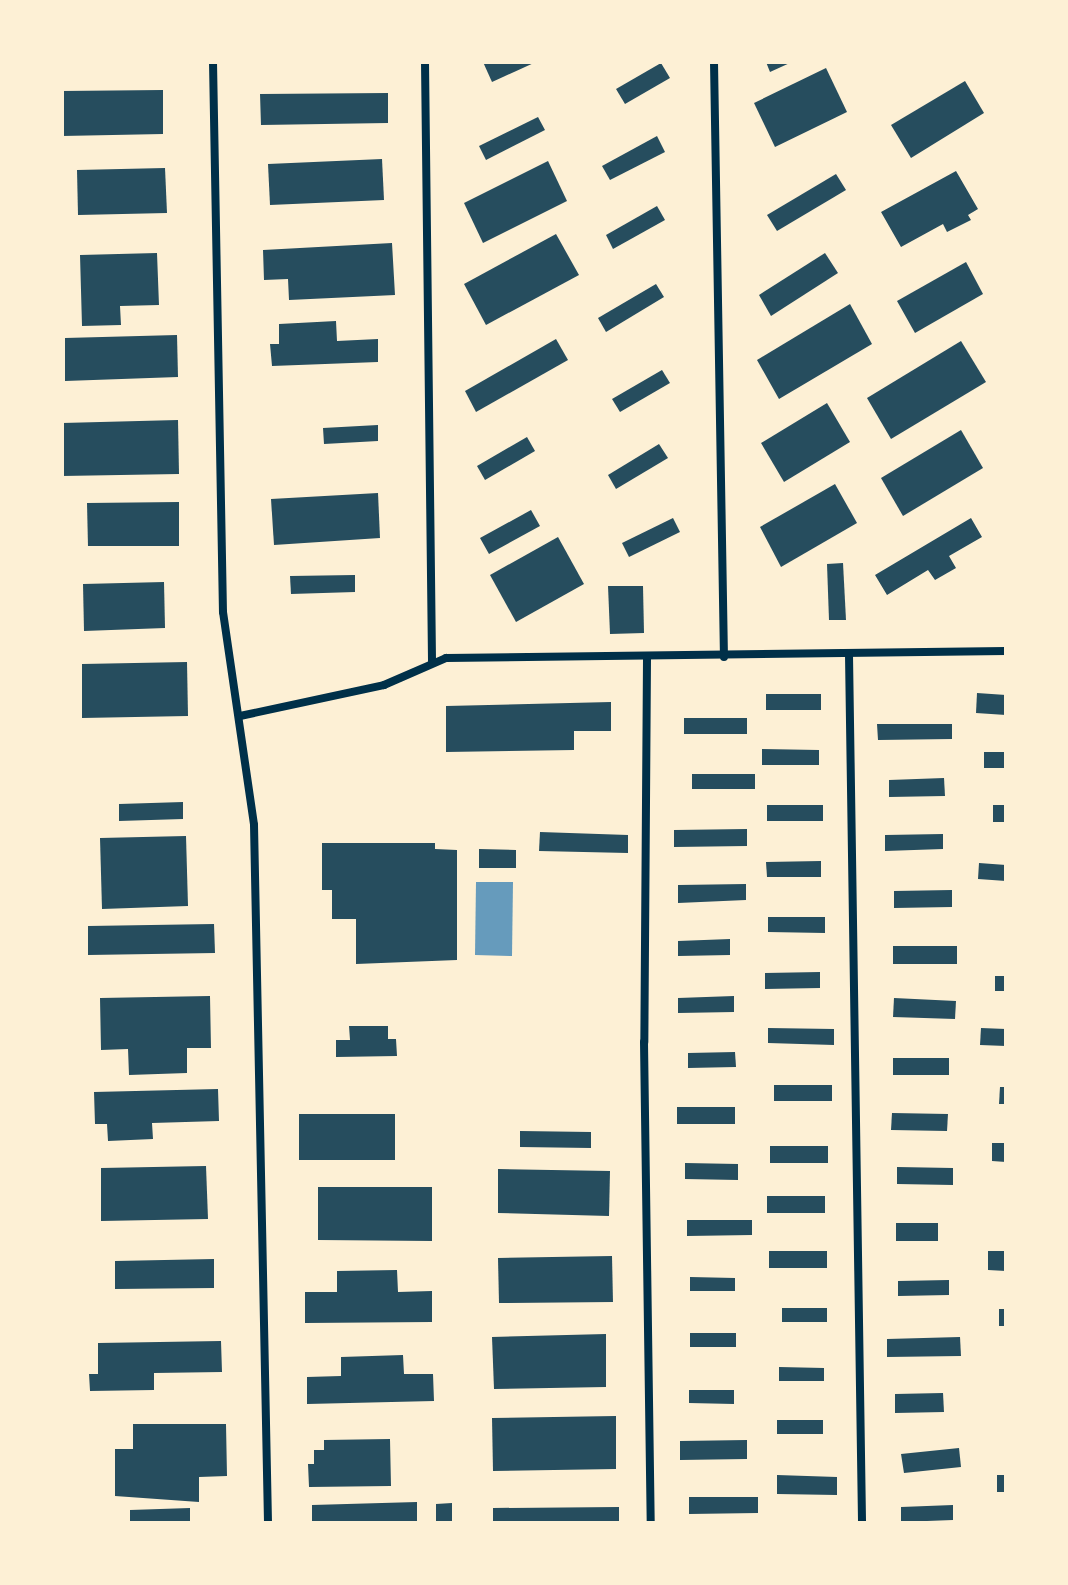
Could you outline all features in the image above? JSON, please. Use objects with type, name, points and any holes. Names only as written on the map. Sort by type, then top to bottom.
[{"type":"street","points":[[213,62],[223,612],[254,825],[268,1523]]},
{"type":"street","points":[[425,62],[432,663]]},
{"type":"street","points":[[714,62],[724,657]]},
{"type":"street","points":[[240,716],[384,685],[432,663],[463,657],[647,659],[1006,651]]},
{"type":"street","points":[[849,655],[862,1523]]},
{"type":"street","points":[[647,659],[644,1042],[651,1523]]},
{"type":"water","points":[[476,882],[513,882],[512,956],[475,955]]},
{"type":"building","points":[[483,62],[536,62],[492,82]]},
{"type":"building","points":[[766,62],[792,62],[770,72]]},
{"type":"building","points":[[661,63],[670,78],[625,104],[616,89]]},
{"type":"building","points":[[826,68],[847,112],[775,147],[754,103]]},
{"type":"building","points":[[965,81],[984,113],[911,158],[891,125]]},
{"type":"building","points":[[163,90],[163,134],[62,136],[62,91]]},
{"type":"building","points":[[388,93],[388,123],[261,125],[260,94]]},
{"type":"building","points":[[538,117],[545,130],[486,160],[479,146]]},
{"type":"building","points":[[657,136],[665,152],[610,180],[602,166]]},
{"type":"building","points":[[382,159],[384,200],[270,205],[268,164]]},
{"type":"building","points":[[548,161],[567,201],[483,243],[464,203]]},
{"type":"building","points":[[165,168],[167,213],[78,215],[77,170]]},
{"type":"building","points":[[956,171],[978,209],[968,215],[971,220],[947,232],[943,224],[901,247],[881,212]]},
{"type":"building","points":[[836,174],[846,190],[777,231],[767,215]]},
{"type":"building","points":[[657,206],[665,220],[613,249],[606,235]]},
{"type":"building","points":[[556,234],[579,275],[486,325],[464,284]]},
{"type":"building","points":[[392,243],[395,295],[289,300],[288,279],[264,280],[263,250]]},
{"type":"building","points":[[157,253],[159,305],[120,306],[121,325],[82,326],[80,255]]},
{"type":"building","points":[[825,253],[838,273],[771,316],[759,295]]},
{"type":"building","points":[[966,262],[983,294],[915,333],[897,301]]},
{"type":"building","points":[[656,284],[664,297],[606,332],[598,318]]},
{"type":"building","points":[[850,304],[872,344],[779,399],[757,360]]},
{"type":"building","points":[[336,321],[337,341],[378,339],[378,362],[272,366],[270,344],[279,344],[279,324]]},
{"type":"building","points":[[177,335],[178,377],[65,381],[65,338]]},
{"type":"building","points":[[556,339],[568,360],[476,412],[465,391]]},
{"type":"building","points":[[961,341],[986,382],[891,439],[867,398]]},
{"type":"building","points":[[662,370],[670,383],[620,412],[612,399]]},
{"type":"building","points":[[827,403],[850,442],[784,482],[761,443]]},
{"type":"building","points":[[178,420],[179,474],[62,476],[62,423]]},
{"type":"building","points":[[378,425],[378,441],[324,444],[323,428]]},
{"type":"building","points":[[961,430],[983,468],[903,516],[881,478]]},
{"type":"building","points":[[527,437],[535,451],[485,480],[477,466]]},
{"type":"building","points":[[659,444],[668,458],[616,489],[608,475]]},
{"type":"building","points":[[835,484],[857,523],[781,567],[760,527]]},
{"type":"building","points":[[378,493],[380,538],[274,545],[271,499]]},
{"type":"building","points":[[179,502],[179,546],[88,546],[87,503]]},
{"type":"building","points":[[531,510],[540,526],[489,554],[480,538]]},
{"type":"building","points":[[673,518],[680,532],[629,557],[622,543]]},
{"type":"building","points":[[971,518],[982,537],[949,556],[956,568],[935,580],[928,570],[887,595],[875,575]]},
{"type":"building","points":[[558,537],[584,584],[516,622],[490,575]]},
{"type":"building","points":[[843,563],[846,620],[829,620],[827,564]]},
{"type":"building","points":[[355,575],[355,592],[291,594],[290,576]]},
{"type":"building","points":[[164,582],[165,628],[84,631],[83,584]]},
{"type":"building","points":[[608,586],[643,586],[644,633],[610,634]]},
{"type":"building","points":[[187,662],[188,716],[82,718],[82,664]]},
{"type":"building","points":[[977,693],[1006,695],[1006,715],[976,713]]},
{"type":"building","points":[[766,694],[821,694],[821,710],[766,710]]},
{"type":"building","points":[[611,702],[611,731],[574,731],[574,750],[446,752],[446,706]]},
{"type":"building","points":[[684,718],[747,718],[747,734],[684,734]]},
{"type":"building","points":[[877,724],[952,724],[952,739],[878,740]]},
{"type":"building","points":[[762,749],[819,750],[819,765],[762,765]]},
{"type":"building","points":[[984,752],[1006,752],[1006,768],[984,768]]},
{"type":"building","points":[[692,774],[755,774],[755,789],[692,789]]},
{"type":"building","points":[[944,778],[945,796],[889,797],[889,780]]},
{"type":"building","points":[[183,802],[183,819],[119,821],[119,804]]},
{"type":"building","points":[[767,805],[823,805],[823,821],[767,821]]},
{"type":"building","points":[[993,805],[1006,805],[1006,822],[993,822]]},
{"type":"building","points":[[747,829],[747,846],[674,847],[674,830]]},
{"type":"building","points":[[540,832],[628,835],[628,853],[539,851]]},
{"type":"building","points":[[943,834],[943,849],[885,851],[885,835]]},
{"type":"building","points":[[186,836],[188,906],[102,909],[100,838]]},
{"type":"building","points":[[322,843],[435,843],[435,849],[457,850],[457,960],[356,964],[356,919],[332,919],[332,890],[322,890]]},
{"type":"building","points":[[479,849],[516,850],[516,868],[479,868]]},
{"type":"building","points":[[821,861],[821,877],[767,877],[766,862]]},
{"type":"building","points":[[979,863],[1006,865],[1006,881],[978,879]]},
{"type":"building","points":[[746,884],[746,900],[678,903],[678,885]]},
{"type":"building","points":[[952,890],[952,907],[894,908],[894,891]]},
{"type":"building","points":[[768,917],[825,917],[825,933],[768,932]]},
{"type":"building","points":[[214,924],[215,953],[88,955],[88,926]]},
{"type":"building","points":[[730,939],[730,955],[678,956],[678,941]]},
{"type":"building","points":[[893,946],[957,946],[957,964],[893,964]]},
{"type":"building","points":[[820,972],[820,988],[765,989],[765,973]]},
{"type":"building","points":[[995,976],[1006,976],[1006,991],[995,991]]},
{"type":"building","points":[[210,996],[211,1048],[187,1048],[187,1073],[129,1075],[128,1049],[101,1050],[100,998]]},
{"type":"building","points":[[734,996],[734,1012],[678,1013],[678,998]]},
{"type":"building","points":[[894,998],[956,1001],[955,1019],[893,1017]]},
{"type":"building","points":[[349,1026],[388,1026],[388,1039],[396,1039],[397,1056],[336,1057],[336,1040],[350,1040]]},
{"type":"building","points":[[768,1028],[834,1029],[834,1045],[768,1043]]},
{"type":"building","points":[[981,1028],[1006,1029],[1006,1046],[980,1045]]},
{"type":"building","points":[[735,1052],[736,1067],[688,1068],[688,1053]]},
{"type":"building","points":[[893,1058],[949,1058],[949,1075],[893,1075]]},
{"type":"building","points":[[774,1085],[832,1085],[832,1101],[774,1101]]},
{"type":"building","points":[[1000,1087],[1006,1087],[1006,1104],[999,1104]]},
{"type":"building","points":[[218,1089],[219,1121],[152,1123],[153,1139],[108,1141],[107,1124],[95,1124],[94,1092]]},
{"type":"building","points":[[677,1107],[735,1107],[735,1124],[677,1124]]},
{"type":"building","points":[[892,1113],[948,1114],[947,1131],[891,1130]]},
{"type":"building","points":[[299,1114],[395,1114],[395,1160],[299,1160]]},
{"type":"building","points":[[520,1131],[591,1132],[591,1148],[520,1147]]},
{"type":"building","points":[[992,1143],[1006,1143],[1006,1162],[992,1161]]},
{"type":"building","points":[[770,1146],[828,1146],[828,1163],[770,1163]]},
{"type":"building","points":[[685,1163],[738,1164],[738,1180],[685,1179]]},
{"type":"building","points":[[206,1166],[208,1219],[101,1221],[101,1168]]},
{"type":"building","points":[[897,1167],[953,1168],[953,1185],[897,1184]]},
{"type":"building","points":[[498,1169],[610,1171],[609,1216],[498,1213]]},
{"type":"building","points":[[318,1187],[432,1187],[432,1241],[318,1240]]},
{"type":"building","points":[[767,1196],[825,1196],[825,1213],[767,1213]]},
{"type":"building","points":[[687,1220],[752,1220],[752,1235],[687,1236]]},
{"type":"building","points":[[896,1223],[938,1223],[938,1241],[896,1241]]},
{"type":"building","points":[[769,1251],[827,1251],[827,1268],[769,1268]]},
{"type":"building","points":[[988,1251],[1006,1251],[1006,1271],[988,1270]]},
{"type":"building","points":[[612,1256],[613,1302],[499,1303],[498,1258]]},
{"type":"building","points":[[214,1259],[214,1288],[115,1289],[115,1261]]},
{"type":"building","points":[[397,1270],[398,1292],[432,1291],[432,1322],[305,1323],[305,1292],[337,1292],[337,1271]]},
{"type":"building","points":[[690,1277],[735,1278],[735,1291],[690,1291]]},
{"type":"building","points":[[949,1280],[949,1295],[898,1296],[898,1281]]},
{"type":"building","points":[[782,1308],[827,1308],[827,1322],[782,1322]]},
{"type":"building","points":[[999,1309],[1006,1309],[1006,1326],[999,1326]]},
{"type":"building","points":[[690,1333],[736,1333],[736,1347],[690,1347]]},
{"type":"building","points":[[606,1334],[606,1387],[494,1389],[492,1337]]},
{"type":"building","points":[[960,1337],[961,1356],[887,1357],[887,1339]]},
{"type":"building","points":[[221,1341],[222,1372],[154,1373],[154,1390],[90,1391],[89,1374],[98,1374],[98,1343]]},
{"type":"building","points":[[403,1355],[404,1374],[433,1374],[434,1401],[307,1404],[307,1377],[341,1376],[341,1357]]},
{"type":"building","points":[[779,1367],[824,1368],[824,1381],[779,1381]]},
{"type":"building","points":[[689,1390],[734,1390],[734,1404],[689,1403]]},
{"type":"building","points":[[943,1393],[944,1412],[895,1413],[895,1394]]},
{"type":"building","points":[[616,1416],[616,1469],[493,1471],[492,1418]]},
{"type":"building","points":[[777,1420],[823,1420],[823,1434],[777,1434]]},
{"type":"building","points":[[133,1424],[226,1424],[227,1476],[199,1477],[199,1502],[115,1496],[115,1449],[133,1449]]},
{"type":"building","points":[[390,1439],[391,1486],[309,1487],[308,1464],[314,1464],[314,1450],[324,1450],[324,1440]]},
{"type":"building","points":[[747,1440],[747,1459],[680,1460],[680,1441]]},
{"type":"building","points":[[959,1448],[961,1467],[904,1473],[901,1454]]},
{"type":"building","points":[[777,1475],[837,1477],[837,1495],[777,1494]]},
{"type":"building","points":[[997,1475],[1006,1475],[1006,1492],[997,1492]]},
{"type":"building","points":[[689,1497],[758,1497],[758,1513],[689,1514]]},
{"type":"building","points":[[417,1502],[417,1523],[312,1523],[312,1505]]},
{"type":"building","points":[[452,1503],[452,1523],[436,1523],[436,1504]]},
{"type":"building","points":[[953,1505],[953,1520],[901,1522],[901,1507]]},
{"type":"building","points":[[619,1507],[619,1523],[493,1523],[493,1508]]},
{"type":"building","points":[[190,1508],[190,1523],[130,1523],[130,1510]]}]
